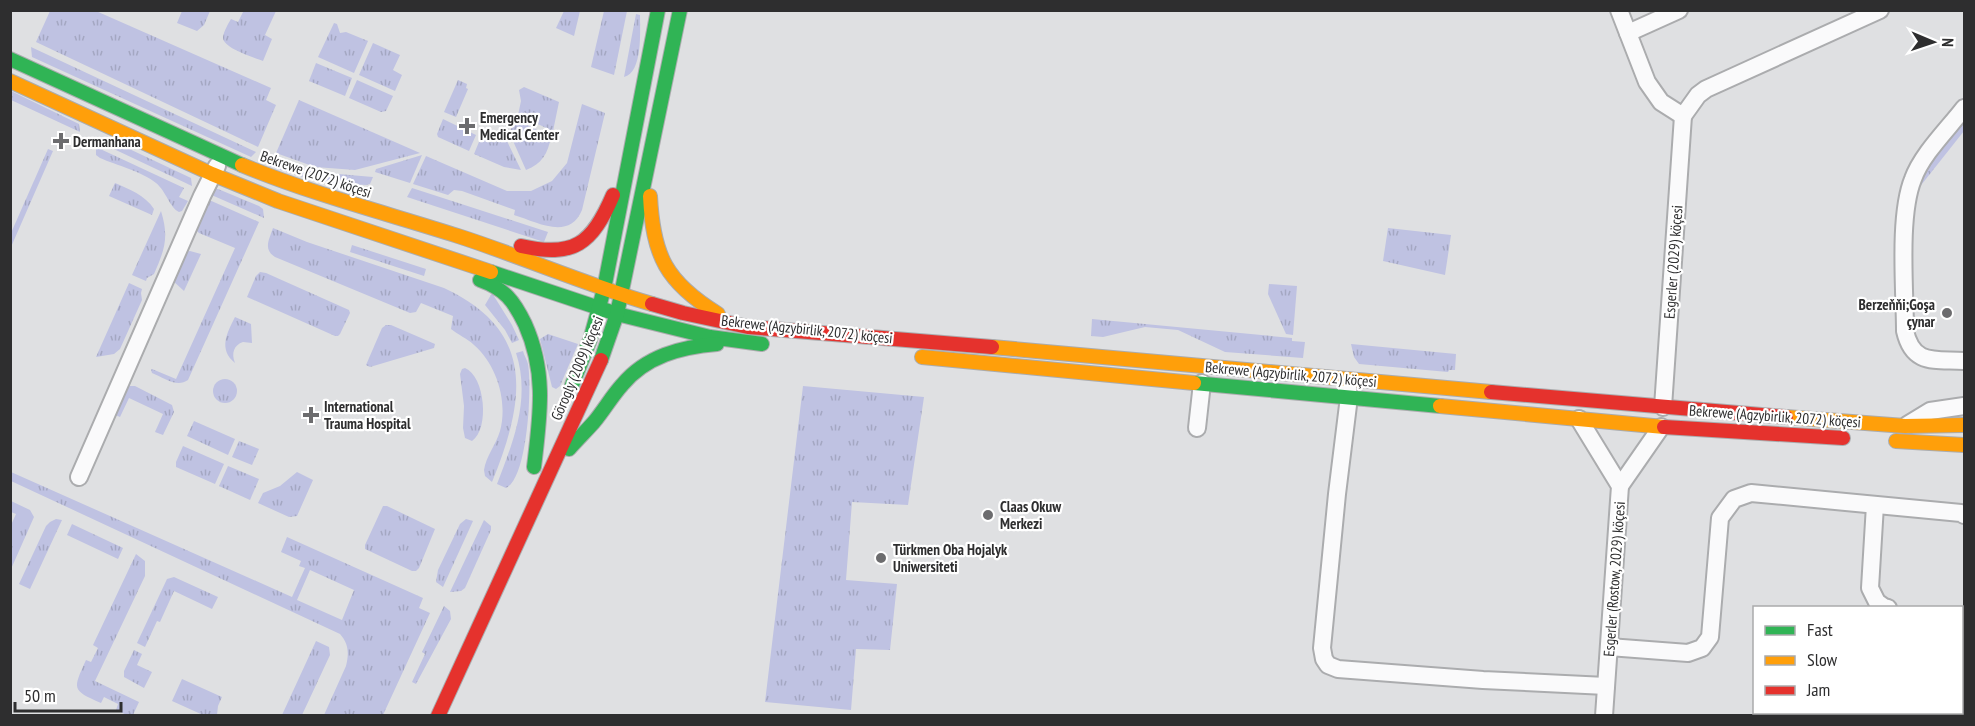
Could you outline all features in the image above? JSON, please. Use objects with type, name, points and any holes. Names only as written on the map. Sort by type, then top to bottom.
[{"type":"main road","name":"Görogly (2009) köçesi","points":[[569,392],[585,357],[604,289],[658,10]]},
{"type":"main road","name":"Görogly (2009) köçesi","points":[[438,716],[600,363],[617,314],[680,10]]},
{"type":"main road","name":"Bekrewe (2072) köçesi","points":[[10,59],[222,157],[287,184],[460,237],[622,295]]},
{"type":"main road","points":[[10,81],[212,174],[278,201],[617,314]]},
{"type":"main road","points":[[460,237],[495,238],[546,252],[563,251],[580,243],[597,229],[606,215],[629,154]]},
{"type":"main road","points":[[649,157],[650,217],[666,268],[679,286],[694,300],[723,317],[748,327]]},
{"type":"main road","name":"Görogly (2009) köçesi","points":[[448,258],[480,280],[504,292],[519,312],[532,337],[542,376],[541,402],[531,472],[554,424]]},
{"type":"main road","name":"Bekrewe (Agzybirlik, 2072) köçesi","points":[[622,295],[682,313],[748,327],[1084,354],[1347,380],[1663,407],[1905,434],[1965,445]]},
{"type":"main road","name":"Bekrewe (Agzybirlik, 2072) köçesi","points":[[617,314],[710,337],[781,346]]},
{"type":"main road","points":[[550,472],[625,381],[646,364],[663,355],[690,347],[746,343]]},
{"type":"main road","name":"Bekrewe (Agzybirlik, 2072) köçesi","points":[[909,356],[1661,427],[1858,439]]},
{"type":"main road","name":"Bekrewe (Agzybirlik, 2072) köçesi","points":[[1882,440],[1905,434],[1965,425]]},
{"type":"main road","points":[[1905,434],[1955,457]]},
{"type":"street","points":[[1619,10],[1647,82],[1661,102],[1683,116],[1698,95],[1706,89],[1880,10]]},
{"type":"street","points":[[1628,33],[1679,10]]},
{"type":"street","points":[[1965,108],[1920,164],[1912,180],[1905,223],[1904,263],[1905,332],[1912,351],[1928,359],[1965,361]]},
{"type":"street","name":"Esgerler (2029) köçesi","points":[[1663,407],[1683,116]]},
{"type":"street","points":[[79,477],[212,174],[222,157]]},
{"type":"street","points":[[1347,380],[1349,397],[1322,648],[1328,665],[1338,669],[1401,674],[1606,686]]},
{"type":"street","points":[[1197,428],[1202,383]]},
{"type":"street","points":[[1905,434],[1930,411],[1965,406]]},
{"type":"street","name":"Esgerler (Rostow, 2029) köçesi","points":[[1579,419],[1620,486],[1604,716]]},
{"type":"street","points":[[1620,486],[1661,427]]},
{"type":"street","points":[[1609,647],[1688,653],[1702,648],[1710,637],[1720,518],[1734,499],[1750,493],[1965,515]]},
{"type":"street","points":[[1875,505],[1870,588],[1876,602],[1882,606]]},
{"type":"green space","points":[[182,10],[210,11],[204,25],[197,31],[177,23]]},
{"type":"green space","points":[[244,10],[276,11],[265,35],[272,39],[263,61],[239,52],[224,41],[224,32],[231,19],[238,22]]},
{"type":"green space","points":[[50,11],[96,11],[271,88],[266,100],[276,105],[258,147],[36,42]]},
{"type":"green space","points":[[564,11],[580,11],[574,36],[556,28]]},
{"type":"green space","points":[[604,11],[627,11],[614,75],[591,67]]},
{"type":"green space","points":[[636,14],[640,15],[639,50],[635,68],[624,77]]},
{"type":"green space","points":[[334,23],[337,24],[340,33],[346,32],[368,41],[354,73],[318,57]]},
{"type":"green space","points":[[373,43],[400,55],[393,70],[402,75],[395,91],[359,75]]},
{"type":"green space","points":[[31,47],[256,152],[251,157],[32,57]]},
{"type":"green space","points":[[316,63],[352,78],[345,96],[309,81]]},
{"type":"green space","points":[[357,80],[393,96],[386,111],[381,112],[349,98]]},
{"type":"green space","points":[[458,80],[467,84],[468,89],[456,117],[444,112]]},
{"type":"green space","points":[[524,87],[559,102],[553,131],[518,115],[521,101],[519,90]]},
{"type":"green space","points":[[11,91],[79,124],[80,132],[11,100]]},
{"type":"green space","points":[[299,100],[420,153],[355,170],[315,167],[276,153]]},
{"type":"green space","points":[[582,104],[605,113],[582,210],[569,225],[552,227],[542,225],[514,215],[515,210],[462,191],[454,190],[448,195],[413,184],[426,156],[507,191],[531,191],[552,181],[567,163]]},
{"type":"green space","points":[[443,119],[476,135],[469,151],[438,137]]},
{"type":"green space","points":[[517,120],[551,137],[543,157],[536,165],[526,170],[509,132]]},
{"type":"green space","points":[[1964,121],[1964,131],[1918,189],[1929,164]]},
{"type":"green space","points":[[504,135],[521,170],[504,167],[474,154],[481,137],[491,139]]},
{"type":"green space","points":[[106,138],[191,178],[192,186],[99,142]]},
{"type":"green space","points":[[96,147],[184,188],[179,197],[188,201],[182,211],[179,212],[173,207],[163,190],[151,179],[100,158],[96,155]]},
{"type":"green space","points":[[48,149],[53,151],[11,247],[11,233]]},
{"type":"green space","points":[[422,155],[410,183],[375,172],[376,169]]},
{"type":"green space","points":[[272,157],[315,172],[373,177],[370,184],[366,185],[319,182],[268,166]]},
{"type":"green space","points":[[115,183],[146,200],[154,209],[152,215],[109,196]]},
{"type":"green space","points":[[412,188],[548,232],[544,242],[407,197]]},
{"type":"green space","points":[[214,189],[259,206],[263,209],[264,218],[207,193]]},
{"type":"green space","points":[[207,199],[259,222],[188,380],[175,383],[152,373],[151,370],[176,379],[235,248],[196,230]]},
{"type":"green space","points":[[161,211],[165,228],[163,250],[154,274],[146,281],[132,275]]},
{"type":"green space","points":[[273,228],[307,242],[444,288],[474,305],[495,325],[509,347],[515,371],[516,396],[512,424],[492,482],[485,476],[484,470],[500,431],[502,420],[503,408],[499,385],[482,353],[451,329],[453,316],[421,303],[416,312],[410,313],[275,257],[268,247]]},
{"type":"green space","points":[[1388,228],[1451,235],[1445,275],[1383,261]]},
{"type":"green space","points":[[352,245],[426,269],[424,276],[350,252]]},
{"type":"green space","points":[[185,252],[201,254],[184,291],[172,280]]},
{"type":"green space","points":[[260,272],[349,310],[350,313],[340,334],[335,336],[247,297]]},
{"type":"green space","points":[[129,283],[142,289],[142,300],[120,349],[114,354],[96,357]]},
{"type":"green space","points":[[1269,284],[1297,286],[1293,335],[1286,334],[1268,294]]},
{"type":"green space","points":[[492,293],[519,340],[512,343],[505,330],[485,305]]},
{"type":"green space","points":[[235,317],[251,324],[252,343],[243,342],[235,347],[233,356],[235,363],[225,347],[227,335]]},
{"type":"green space","points":[[1092,319],[1292,338],[1292,341],[1305,342],[1303,358],[1225,352],[1178,330],[1145,327],[1103,337],[1091,336]]},
{"type":"green space","points":[[391,325],[435,344],[434,348],[370,367],[366,365],[382,328]]},
{"type":"green space","points":[[548,334],[578,344],[560,386],[556,389],[552,387],[540,339]]},
{"type":"green space","points":[[1351,344],[1456,354],[1455,370],[1448,372],[1359,364],[1354,357]]},
{"type":"green space","points":[[523,351],[529,375],[527,430],[519,467],[513,481],[506,488],[497,484],[518,420],[522,387],[516,353]]},
{"type":"green space","points":[[465,368],[477,381],[483,403],[481,426],[478,435],[472,441],[465,438],[463,428],[464,406],[460,374]]},
{"type":"green space","points":[[225,379],[230,380],[236,386],[236,396],[230,402],[225,403],[220,402],[214,396],[213,391],[214,386],[220,380]]},
{"type":"green space","points":[[128,386],[135,386],[172,405],[174,412],[163,435],[155,432],[163,414],[129,398],[120,417],[113,414]]},
{"type":"green space","points":[[803,386],[924,397],[908,505],[852,502],[846,580],[897,584],[890,650],[856,649],[851,710],[765,702]]},
{"type":"green space","points":[[194,421],[235,439],[228,455],[187,436]]},
{"type":"green space","points":[[239,441],[259,449],[252,465],[232,457]]},
{"type":"green space","points":[[183,446],[224,464],[215,484],[176,467]]},
{"type":"green space","points":[[228,466],[259,479],[250,500],[219,486]]},
{"type":"green space","points":[[11,472],[292,597],[305,568],[299,566],[301,561],[281,552],[287,537],[423,598],[419,608],[430,613],[383,715],[324,715],[347,662],[347,645],[340,634],[11,481]],"holes":[[[310,570],[354,590],[342,620],[297,600]]]},
{"type":"green space","points":[[297,472],[313,480],[297,516],[289,517],[258,503],[263,493],[280,486]]},
{"type":"green space","points":[[11,501],[30,510],[34,517],[11,569],[11,525],[16,514],[11,512]]},
{"type":"green space","points":[[383,506],[435,529],[416,571],[365,549]]},
{"type":"green space","points":[[56,519],[62,520],[30,589],[19,584],[46,526]]},
{"type":"green space","points":[[466,519],[473,521],[443,587],[436,582],[438,570],[460,524]]},
{"type":"green space","points":[[484,520],[491,526],[491,530],[465,588],[461,591],[450,592]]},
{"type":"green space","points":[[72,524],[123,548],[118,559],[67,535]]},
{"type":"green space","points":[[136,554],[145,561],[145,576],[95,681],[139,702],[133,715],[127,715],[116,710],[118,704],[104,697],[101,703],[84,695],[77,688],[77,683],[86,660],[91,662],[98,648],[93,645]]},
{"type":"green space","points":[[174,577],[218,597],[212,609],[174,591],[160,622],[157,621],[145,647],[137,643],[167,579]]},
{"type":"green space","points":[[444,606],[450,611],[451,619],[416,684],[412,682],[425,654],[422,652]]},
{"type":"green space","points":[[316,641],[329,647],[330,655],[302,715],[282,715]]},
{"type":"green space","points":[[134,650],[142,654],[137,665],[152,672],[144,688],[124,677],[124,671]]},
{"type":"green space","points":[[182,679],[222,697],[217,715],[203,715],[172,701]]},
{"type":"traffic: fast","points":[[572,385],[590,340],[604,289],[658,10]]},
{"type":"traffic: fast","points":[[601,360],[617,314],[680,10]]},
{"type":"traffic: fast","points":[[10,59],[242,165]]},
{"type":"traffic: fast","points":[[491,272],[617,314],[710,337],[762,344]]},
{"type":"traffic: fast","points":[[480,280],[496,287],[513,302],[532,342],[537,360],[540,395],[534,467]]},
{"type":"traffic: fast","points":[[569,449],[594,422],[622,385],[642,367],[677,351],[717,344]]},
{"type":"traffic: fast","points":[[1194,383],[1440,406]]},
{"type":"traffic: slow","points":[[10,81],[212,174],[278,201],[491,272]]},
{"type":"traffic: slow","points":[[242,165],[322,194],[482,244],[652,304]]},
{"type":"traffic: slow","points":[[650,196],[655,235],[666,265],[674,278],[686,290],[718,314]]},
{"type":"traffic: slow","points":[[992,347],[1491,392]]},
{"type":"traffic: slow","points":[[922,357],[1194,383]]},
{"type":"traffic: slow","points":[[1440,406],[1664,427]]},
{"type":"traffic: slow","points":[[1786,417],[1905,426],[1964,425]]},
{"type":"traffic: slow","points":[[1896,441],[1964,445]]},
{"type":"traffic: jam","points":[[521,246],[555,250],[579,243],[589,236],[597,225],[613,195]]},
{"type":"traffic: jam","points":[[652,304],[748,327],[992,347]]},
{"type":"traffic: jam","points":[[438,716],[601,360]]},
{"type":"traffic: jam","points":[[1491,392],[1786,417]]},
{"type":"traffic: jam","points":[[1664,427],[1843,438]]},
{"type":"place","name":"Emergency Medical Center","points":[[467,126]]},
{"type":"place","name":"Dermanhana","points":[[61,141]]},
{"type":"place","name":"Berzeňňi;Goşa çynar","points":[[1947,313]]},
{"type":"place","name":"International Trauma Hospital","points":[[311,415]]},
{"type":"place","name":"Claas Okuw Merkezi","points":[[988,515]]},
{"type":"place","name":"Türkmen Oba Hojalyk Uniwersiteti","points":[[881,558]]}]
